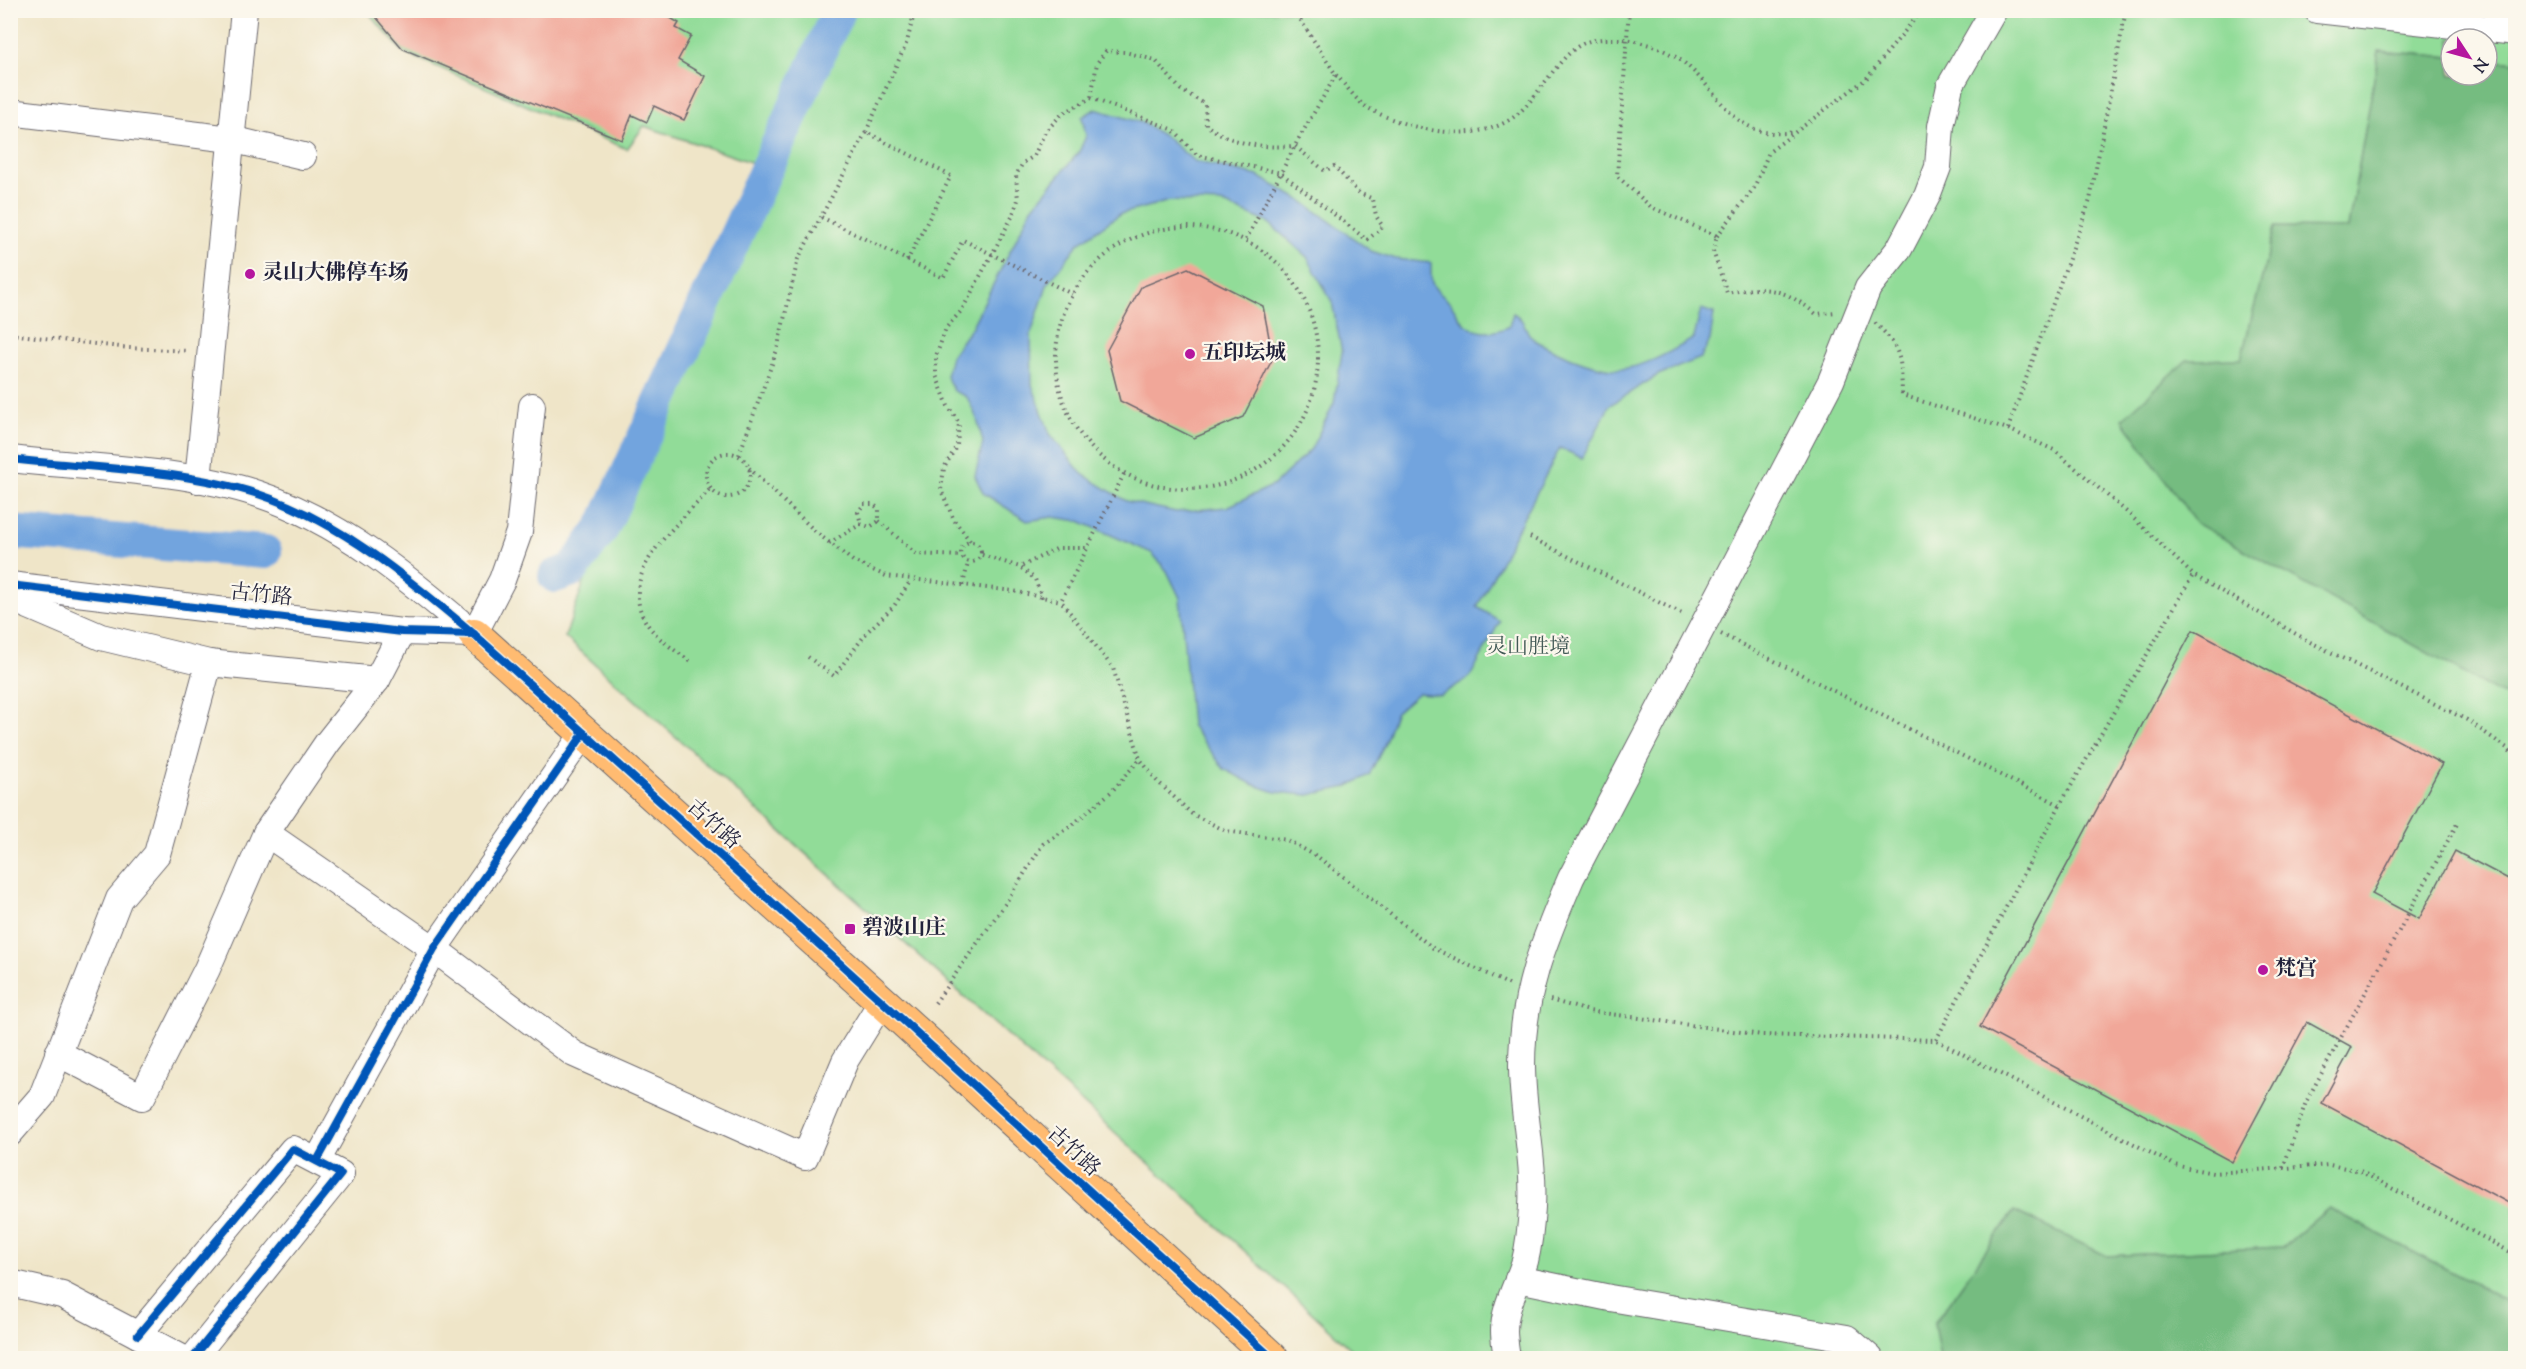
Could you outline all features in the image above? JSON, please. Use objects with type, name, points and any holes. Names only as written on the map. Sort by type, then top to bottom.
[{"type":"main road","name":"古竹路","points":[[474,634],[882,1001],[1272,1359]]},
{"type":"street","points":[[198,480],[244,10]]},
{"type":"street","points":[[1507,1359],[1504,1329],[1525,1261],[1532,1207],[1530,1153],[1522,1067],[1528,992],[1543,942],[1571,878],[1831,381],[1868,288],[1899,249],[1927,196],[1938,167],[1941,126],[1950,86],[1994,10]]},
{"type":"street","points":[[2317,10],[2516,32]]},
{"type":"street","points":[[10,112],[231,139],[303,156]]},
{"type":"street","points":[[10,459],[198,480],[258,494],[314,518],[366,549],[474,634],[502,580],[519,532],[532,405]]},
{"type":"street","name":"古竹路","points":[[10,585],[402,632],[474,634]]},
{"type":"street","points":[[10,598],[101,637],[209,663],[377,680]]},
{"type":"street","points":[[58,1053],[142,1096],[207,969],[266,833],[328,742],[377,680],[402,632]]},
{"type":"street","points":[[10,1133],[42,1096],[119,899],[157,854],[209,663]]},
{"type":"street","points":[[317,1161],[434,949],[584,733]]},
{"type":"street","points":[[266,833],[434,949],[574,1054],[805,1157],[845,1061],[882,1001]]},
{"type":"street","points":[[138,1335],[293,1149],[341,1174],[193,1359]]},
{"type":"street","points":[[1518,1279],[1610,1298],[1847,1338],[1870,1359]]},
{"type":"street","points":[[15,1290],[62,1295],[182,1359]]},
{"type":"path","points":[[739,455],[777,350],[798,259],[866,132],[907,42],[915,10]]},
{"type":"path","points":[[1294,10],[1336,75],[1365,107],[1390,118],[1435,130],[1485,131],[1514,118],[1537,97],[1569,54],[1587,42],[1627,39],[1660,48],[1689,67],[1724,108],[1758,131],[1778,135],[1795,132]]},
{"type":"path","points":[[1629,10],[1617,176],[1651,207],[1717,236]]},
{"type":"path","points":[[1922,10],[1866,79],[1769,152],[1754,188],[1717,236],[1713,251],[1727,293],[1758,287],[1782,293],[1803,303],[1816,314],[1840,312],[1874,322],[1893,340],[1901,367],[1902,395],[2008,429],[2054,450],[2128,513],[2193,575],[2310,642],[2467,720],[2507,748],[2516,758]]},
{"type":"path","points":[[2008,429],[2090,200],[2126,10]]},
{"type":"path","points":[[982,555],[980,545],[970,541],[954,520],[941,490],[944,468],[957,445],[959,423],[948,406],[936,375],[936,356],[946,328],[962,310],[1012,217],[1018,200],[1016,175],[1023,163],[1034,156],[1045,132],[1062,114],[1090,98],[1097,63],[1107,51],[1125,52],[1155,60],[1181,90],[1205,104],[1206,125],[1220,135],[1263,148],[1295,146],[1325,171],[1334,166],[1359,193],[1373,199],[1376,216],[1383,228],[1367,240],[1281,173],[1197,155],[1172,129],[1090,98]]},
{"type":"path","points":[[1246,240],[1295,146],[1336,75]]},
{"type":"path","points":[[866,132],[951,176],[907,261]]},
{"type":"path","points":[[820,217],[943,278],[963,240],[1072,294]]},
{"type":"path","points":[[1191,226],[1219,230],[1246,240],[1272,258],[1294,281],[1309,309],[1317,340],[1317,372],[1310,403],[1296,431],[1275,456],[1249,474],[1219,485],[1188,490],[1156,486],[1124,474],[1101,459],[1081,437],[1066,411],[1057,382],[1057,342],[1060,322],[1072,294],[1088,271],[1110,252],[1144,234],[1162,229],[1191,226]]},
{"type":"path","points":[[10,334],[129,348],[210,352]]},
{"type":"path","points":[[749,468],[748,483],[738,495],[724,497],[710,489],[705,475],[711,461],[724,453],[739,455],[771,492],[829,543],[864,566],[886,576],[1013,591],[1042,599],[1061,601],[1113,668],[1140,759],[1157,781],[1192,814],[1226,831],[1287,840],[1318,857],[1433,948],[1528,992],[1589,1011],[1762,1035],[1936,1040],[2174,1165],[2213,1173],[2330,1164],[2360,1171],[2516,1255]]},
{"type":"path","points":[[1061,601],[1124,474]]},
{"type":"path","points":[[690,661],[661,639],[641,614],[637,590],[641,572],[655,548],[710,489]]},
{"type":"path","points":[[861,524],[858,512],[864,504],[873,504],[879,509],[879,521],[916,554],[961,556],[968,563],[974,563],[982,555]]},
{"type":"path","points":[[829,543],[861,524],[870,527],[879,521]]},
{"type":"path","points":[[1530,537],[2060,805]]},
{"type":"path","points":[[961,556],[962,546],[970,541]]},
{"type":"path","points":[[1020,567],[1058,548],[1086,548]]},
{"type":"path","points":[[982,555],[1020,567],[1035,579],[1042,599]]},
{"type":"path","points":[[963,585],[968,563]]},
{"type":"path","points":[[1936,1040],[2060,805],[2193,575]]},
{"type":"path","points":[[808,657],[834,676],[868,632],[894,606],[911,580]]},
{"type":"path","points":[[935,1003],[1005,904],[1042,844],[1071,826],[1112,791],[1140,759]]},
{"type":"path","points":[[2283,1168],[2306,1102],[2457,824]]},
{"type":"green space","name":"灵山胜境","points":[[367,11],[2515,11],[2515,63],[2499,61],[2499,27],[2439,27],[2439,56],[2379,51],[2348,228],[2275,227],[2241,359],[2187,361],[2396,633],[2515,702],[2515,1305],[2329,1208],[2283,1247],[2107,1256],[2014,1211],[1934,1324],[1940,1358],[1361,1358],[1139,1154],[565,637],[592,559],[771,169],[644,126],[627,149],[403,52]]},
{"type":"green space","points":[[2379,51],[2439,56],[2439,87],[2499,87],[2499,61],[2515,63],[2515,702],[2196,523],[2122,419],[2187,360],[2241,359],[2275,227],[2348,228]]},
{"type":"green space","points":[[2329,1208],[2515,1305],[2515,1358],[1940,1358],[1934,1324],[2014,1211],[2107,1256],[2283,1247]]},
{"type":"water","points":[[1095,109],[1143,123],[1167,138],[1194,161],[1258,176],[1302,201],[1371,251],[1396,259],[1431,263],[1431,278],[1436,289],[1451,304],[1465,324],[1483,332],[1496,331],[1509,326],[1513,313],[1518,316],[1529,334],[1543,345],[1594,365],[1623,369],[1655,359],[1694,338],[1701,309],[1714,313],[1710,340],[1701,358],[1658,375],[1610,405],[1582,458],[1560,448],[1477,607],[1500,621],[1470,677],[1441,695],[1418,693],[1395,713],[1384,746],[1369,775],[1347,787],[1309,795],[1275,792],[1252,784],[1224,769],[1191,725],[1180,598],[1167,571],[1152,553],[1079,521],[1053,517],[1027,521],[983,493],[975,476],[983,442],[977,419],[967,397],[954,391],[946,376],[951,356],[971,328],[1032,208],[1079,152],[1086,136],[1082,117]],"holes":[[[1170,201],[1221,203],[1269,223],[1307,257],[1332,302],[1342,352],[1334,403],[1311,449],[1274,485],[1227,507],[1176,512],[1126,501],[1082,474],[1050,434],[1032,385],[1031,334],[1047,285],[1078,244],[1120,214]]]},
{"type":"building","points":[[370,10],[657,10],[679,23],[676,28],[691,36],[678,60],[705,76],[684,120],[654,106],[647,122],[632,115],[622,140],[403,49]]},
{"type":"building","name":"五印坛城","points":[[1188,268],[1263,306],[1273,358],[1243,417],[1194,438],[1120,401],[1107,350],[1141,287]]},
{"type":"building","name":"梵宫","points":[[2193,630],[2442,764],[2372,894],[2419,919],[2455,851],[2516,883],[2516,1207],[2322,1103],[2352,1047],[2307,1022],[2232,1162],[1980,1027]]},
{"type":"waterway","points":[[555,576],[572,570],[603,527],[839,10]]},
{"type":"waterway","points":[[10,532],[265,552]]},
{"type":"cycle path","points":[[10,459],[136,470],[229,486],[288,506],[317,520],[372,553],[474,634],[905,1022],[1272,1358]]},
{"type":"cycle path","points":[[10,585],[402,632],[474,634]]},
{"type":"cycle path","points":[[317,1161],[434,949],[584,733]]},
{"type":"cycle path","points":[[138,1335],[293,1149],[341,1174],[193,1358]]},
{"type":"place","name":"灵山大佛停车场","points":[[250,274]]},
{"type":"place","name":"五印坛城","points":[[1190,354]]},
{"type":"place","name":"碧波山庄","points":[[850,929]]},
{"type":"place","name":"梵宫","points":[[2263,970]]}]
